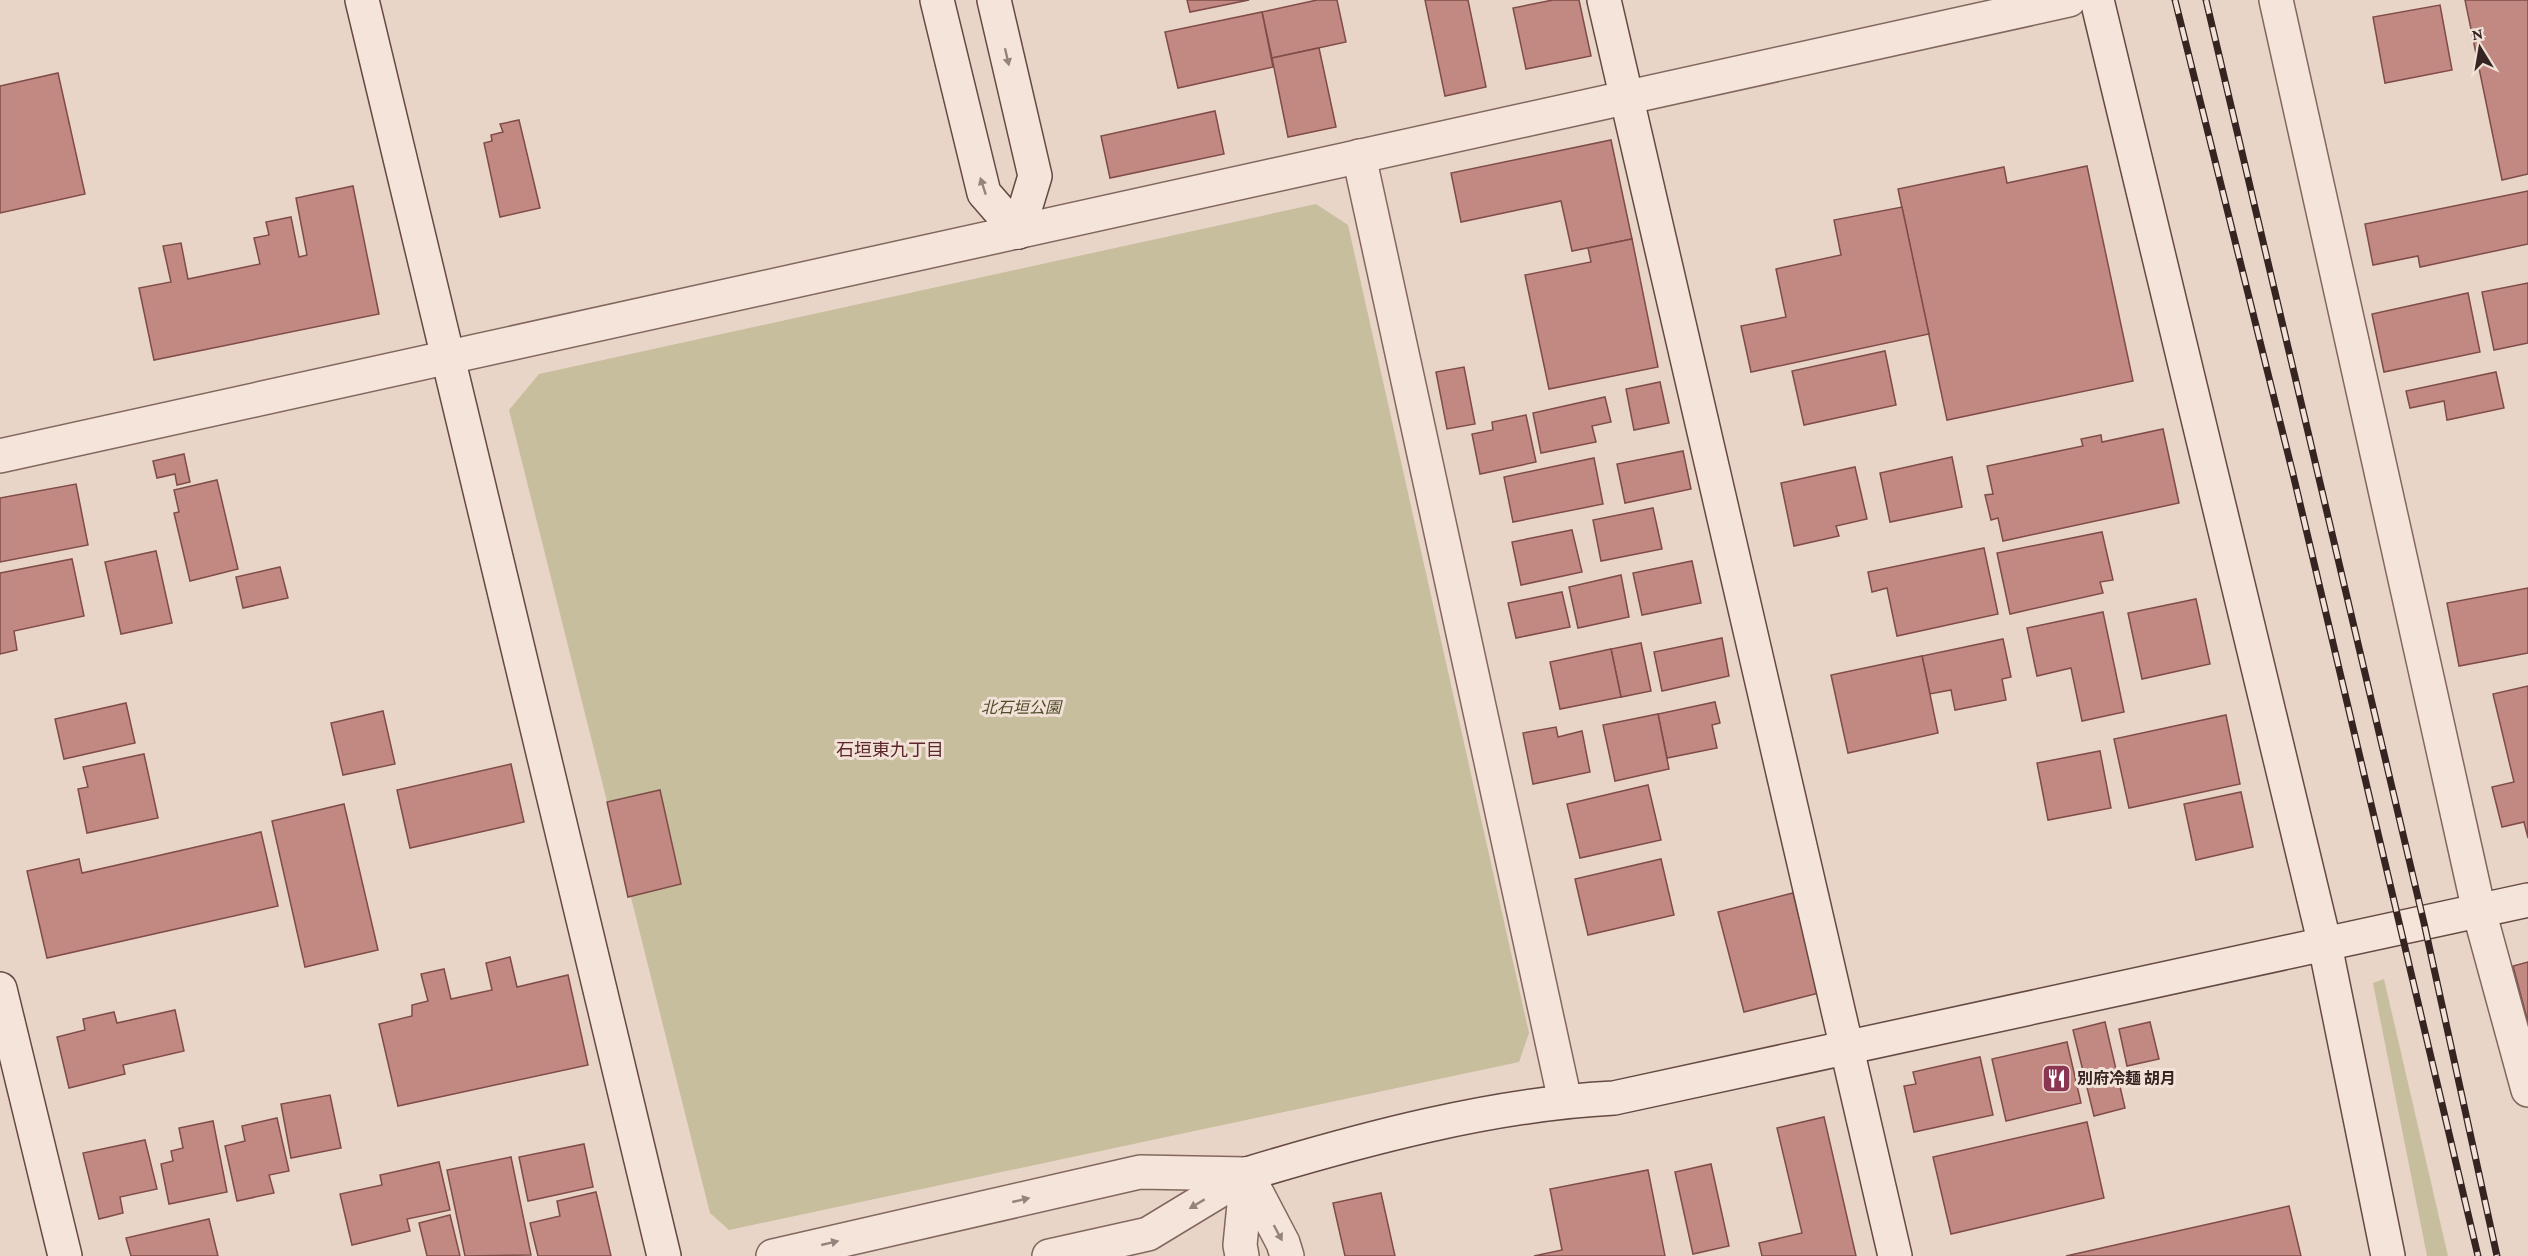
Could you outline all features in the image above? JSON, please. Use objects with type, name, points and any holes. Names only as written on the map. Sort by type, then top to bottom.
[{"type":"street","points":[[362,0],[664,1256]]},
{"type":"street","points":[[937,0],[984,193],[1018,232]]},
{"type":"street","points":[[994,0],[1035,176],[1018,232]]},
{"type":"street","points":[[1604,0],[1895,1256]]},
{"type":"street","points":[[0,456],[2069,0]]},
{"type":"street","points":[[2097,0],[2325,945],[2388,1256]]},
{"type":"street","points":[[2276,0],[2479,911],[2528,1090]]},
{"type":"street","points":[[1359,156],[1565,1101]]},
{"type":"street","points":[[1049,1256],[1148,1234],[1247,1174],[1312,1154],[1522,1106],[1614,1098],[2528,900]]},
{"type":"street","points":[[0,989],[65,1256]]},
{"type":"street","points":[[773,1256],[1140,1172],[1247,1174]]},
{"type":"street","points":[[1242,1256],[1239,1245],[1247,1174]]},
{"type":"street","points":[[1247,1174],[1284,1243],[1287,1256]]},
{"type":"green space","name":"北石垣公園","points":[[1316,204],[1348,225],[1529,1033],[1519,1062],[729,1230],[710,1213],[509,410],[539,374]]},
{"type":"green space","points":[[2384,979],[2448,1256],[2427,1256],[2373,983]]},
{"type":"building","points":[[1187,0],[1249,0],[1190,12]]},
{"type":"building","points":[[1317,0],[1337,0],[1346,42],[1272,58],[1262,12]]},
{"type":"building","points":[[1425,0],[1468,0],[1486,87],[1445,96]]},
{"type":"building","points":[[1553,0],[1579,0],[1591,56],[1526,69],[1513,8]]},
{"type":"building","points":[[2465,0],[2528,0],[2528,174],[2502,180]]},
{"type":"building","points":[[2440,5],[2452,70],[2385,83],[2373,17]]},
{"type":"building","points":[[1262,12],[1273,67],[1178,88],[1165,32]]},
{"type":"building","points":[[1319,48],[1336,127],[1288,137],[1272,58]]},
{"type":"building","points":[[58,73],[85,194],[0,213],[0,86]]},
{"type":"building","points":[[1215,111],[1224,154],[1110,178],[1101,136]]},
{"type":"building","points":[[519,120],[540,208],[500,217],[484,143],[492,141],[491,135],[503,132],[500,124]]},
{"type":"building","points":[[1611,140],[1632,239],[1572,251],[1561,201],[1461,222],[1451,173]]},
{"type":"building","points":[[2087,166],[2133,381],[1947,420],[1898,189],[2004,167],[2007,183]]},
{"type":"building","points":[[353,186],[379,314],[154,360],[139,288],[171,282],[163,246],[181,243],[188,279],[260,264],[254,238],[269,235],[266,222],[291,217],[299,257],[307,255],[296,198]]},
{"type":"building","points":[[2528,191],[2528,244],[2420,267],[2418,256],[2373,265],[2365,224]]},
{"type":"building","points":[[1902,207],[1929,334],[1751,372],[1741,326],[1786,317],[1776,269],[1841,255],[1834,220]]},
{"type":"building","points":[[1632,239],[1658,367],[1549,389],[1525,275],[1591,262],[1588,248]]},
{"type":"building","points":[[2528,283],[2528,343],[2494,350],[2482,292]]},
{"type":"building","points":[[2468,293],[2480,352],[2384,372],[2372,314]]},
{"type":"building","points":[[1885,351],[1896,405],[1804,425],[1792,371]]},
{"type":"building","points":[[1464,367],[1475,424],[1447,429],[1436,372]]},
{"type":"building","points":[[2496,372],[2504,408],[2447,420],[2444,401],[2410,408],[2406,391]]},
{"type":"building","points":[[1660,382],[1669,423],[1634,430],[1626,389]]},
{"type":"building","points":[[1605,397],[1611,422],[1592,426],[1596,442],[1541,453],[1533,413]]},
{"type":"building","points":[[1526,415],[1536,462],[1480,474],[1472,434],[1493,430],[1492,422]]},
{"type":"building","points":[[2163,429],[2179,503],[2003,541],[1998,518],[1991,520],[1985,495],[1993,494],[1987,466],[2083,446],[2081,439],[2101,435],[2102,442]]},
{"type":"building","points":[[1683,451],[1691,489],[1625,503],[1617,464]]},
{"type":"building","points":[[184,454],[190,482],[177,485],[175,474],[157,478],[153,461]]},
{"type":"building","points":[[1952,457],[1962,507],[1890,522],[1880,473]]},
{"type":"building","points":[[1594,458],[1603,504],[1513,522],[1504,477]]},
{"type":"building","points":[[1855,467],[1867,519],[1836,526],[1839,536],[1794,546],[1781,483]]},
{"type":"building","points":[[217,480],[238,569],[190,581],[174,513],[179,512],[174,490]]},
{"type":"building","points":[[76,484],[88,545],[0,562],[0,498]]},
{"type":"building","points":[[1653,508],[1662,549],[1601,561],[1593,520]]},
{"type":"building","points":[[1572,530],[1582,572],[1521,585],[1512,542]]},
{"type":"building","points":[[2102,532],[2113,580],[2100,582],[2103,593],[2010,614],[1997,553]]},
{"type":"building","points":[[1984,548],[1998,614],[1897,636],[1887,588],[1872,592],[1868,572]]},
{"type":"building","points":[[156,551],[172,623],[121,634],[105,562]]},
{"type":"building","points":[[72,559],[84,616],[14,631],[17,650],[0,654],[0,573]]},
{"type":"building","points":[[1692,561],[1701,603],[1642,615],[1633,573]]},
{"type":"building","points":[[280,567],[288,598],[243,608],[236,577]]},
{"type":"building","points":[[1621,575],[1629,617],[1578,628],[1569,587]]},
{"type":"building","points":[[2528,588],[2528,653],[2459,666],[2447,603]]},
{"type":"building","points":[[1562,592],[1570,627],[1516,638],[1508,603]]},
{"type":"building","points":[[2196,599],[2210,664],[2142,679],[2128,613]]},
{"type":"building","points":[[2103,612],[2124,712],[2082,721],[2071,668],[2037,676],[2027,628]]},
{"type":"building","points":[[1722,638],[1729,676],[1662,691],[1654,652]]},
{"type":"building","points":[[2003,639],[2011,677],[2002,679],[2006,700],[1955,710],[1951,690],[1930,694],[1922,656]]},
{"type":"building","points":[[1641,643],[1651,691],[1621,697],[1611,649]]},
{"type":"building","points":[[1611,649],[1621,697],[1560,709],[1550,662]]},
{"type":"building","points":[[1922,656],[1938,733],[1848,753],[1831,675]]},
{"type":"building","points":[[2528,686],[2528,838],[2524,822],[2502,827],[2492,787],[2514,782],[2493,694]]},
{"type":"building","points":[[1715,702],[1720,723],[1712,725],[1717,748],[1667,758],[1658,714]]},
{"type":"building","points":[[126,703],[135,743],[64,759],[55,719]]},
{"type":"building","points":[[383,711],[395,764],[343,775],[331,723]]},
{"type":"building","points":[[1658,714],[1669,769],[1615,781],[1603,725]]},
{"type":"building","points":[[2226,715],[2240,784],[2129,808],[2114,739]]},
{"type":"building","points":[[1556,727],[1558,737],[1582,731],[1590,772],[1533,784],[1523,733]]},
{"type":"building","points":[[2100,751],[2111,808],[2048,820],[2037,763]]},
{"type":"building","points":[[144,754],[158,818],[87,833],[78,789],[88,787],[83,767]]},
{"type":"building","points":[[511,764],[524,822],[410,848],[397,790]]},
{"type":"building","points":[[1648,785],[1661,840],[1580,858],[1567,804]]},
{"type":"building","points":[[660,790],[681,884],[628,897],[607,802]]},
{"type":"building","points":[[2241,792],[2253,847],[2196,860],[2184,804]]},
{"type":"building","points":[[344,804],[378,950],[305,967],[272,821]]},
{"type":"building","points":[[261,832],[278,906],[47,958],[27,871],[79,859],[82,873]]},
{"type":"building","points":[[1661,859],[1674,915],[1588,935],[1575,879]]},
{"type":"building","points":[[1793,893],[1819,993],[1744,1012],[1718,912]]},
{"type":"building","points":[[510,957],[517,987],[568,975],[588,1065],[398,1106],[379,1024],[412,1016],[412,1005],[428,1001],[421,974],[444,969],[451,999],[492,990],[486,963]]},
{"type":"building","points":[[2528,962],[2528,1022],[2513,966]]},
{"type":"building","points":[[175,1010],[184,1051],[123,1065],[125,1074],[69,1088],[57,1037],[85,1030],[83,1019],[114,1012],[117,1023]]},
{"type":"building","points":[[2105,1022],[2125,1108],[2094,1116],[2073,1030]]},
{"type":"building","points":[[2150,1022],[2159,1059],[2127,1066],[2119,1029]]},
{"type":"building","points":[[2067,1042],[2081,1103],[2006,1121],[1992,1059]]},
{"type":"building","points":[[1980,1057],[1993,1115],[1914,1132],[1904,1086],[1916,1084],[1913,1072]]},
{"type":"building","points":[[330,1095],[341,1148],[291,1158],[281,1104]]},
{"type":"building","points":[[1824,1117],[1856,1256],[1762,1256],[1759,1243],[1802,1233],[1777,1128]]},
{"type":"building","points":[[277,1118],[289,1171],[269,1175],[274,1193],[237,1201],[225,1146],[245,1141],[242,1126]]},
{"type":"building","points":[[213,1121],[227,1192],[169,1204],[161,1164],[173,1161],[171,1151],[183,1148],[179,1128]]},
{"type":"building","points":[[2087,1122],[2104,1198],[1951,1234],[1933,1157]]},
{"type":"building","points":[[145,1140],[157,1189],[120,1197],[123,1213],[99,1219],[83,1153]]},
{"type":"building","points":[[584,1144],[593,1187],[528,1201],[519,1157]]},
{"type":"building","points":[[511,1157],[531,1255],[465,1256],[447,1170]]},
{"type":"building","points":[[439,1162],[450,1210],[407,1219],[410,1231],[352,1245],[340,1194],[382,1185],[380,1175]]},
{"type":"building","points":[[1711,1164],[1729,1246],[1693,1254],[1675,1172]]},
{"type":"building","points":[[1648,1170],[1665,1256],[1534,1256],[1562,1250],[1550,1189]]},
{"type":"building","points":[[596,1192],[611,1256],[538,1256],[530,1223],[560,1216],[557,1201]]},
{"type":"building","points":[[1381,1193],[1395,1256],[1345,1256],[1333,1203]]},
{"type":"building","points":[[2289,1206],[2301,1256],[2066,1256]]},
{"type":"building","points":[[450,1215],[460,1256],[427,1256],[419,1223]]},
{"type":"building","points":[[209,1219],[218,1256],[131,1256],[126,1238]]},
{"type":"railway","points":[[2175,0],[2293,474],[2478,1256]]},
{"type":"railway","points":[[2206,0],[2424,923],[2497,1256]]},
{"type":"place","name":"別府冷麺 胡月","points":[[2056,1078]]},
{"type":"district","name":"石垣東九丁目","points":[[890,750]]}]
